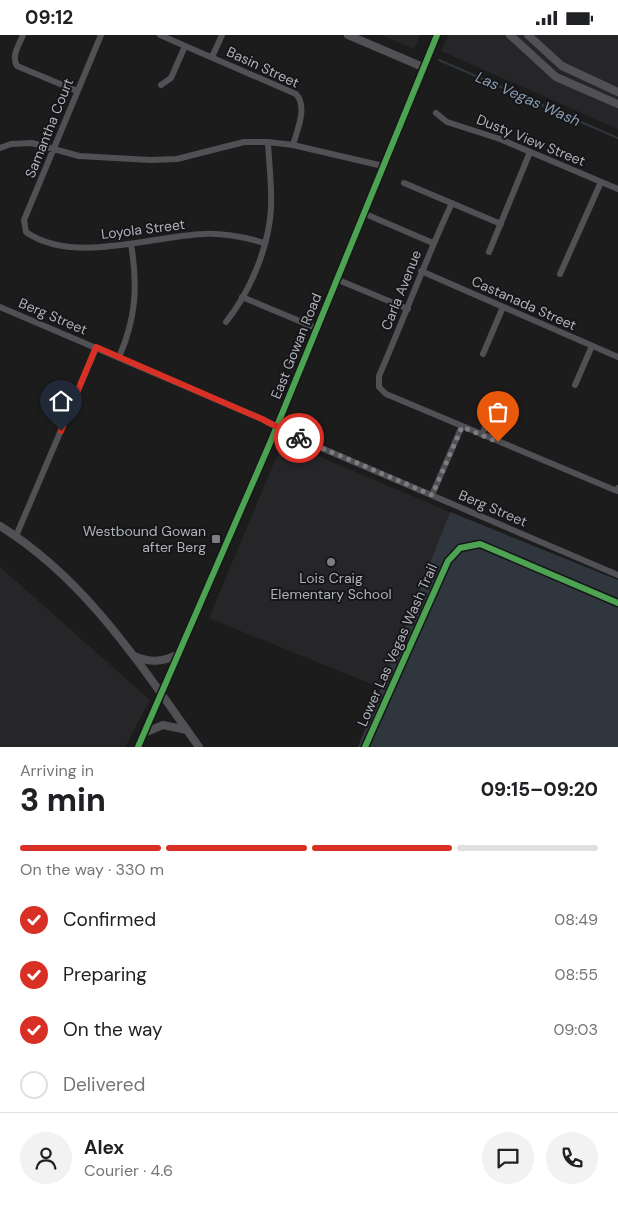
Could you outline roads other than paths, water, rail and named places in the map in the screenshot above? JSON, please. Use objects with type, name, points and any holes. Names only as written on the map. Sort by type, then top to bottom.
[{"type":"street","points":[[23,35],[15,54],[15,63],[77,91]]},
{"type":"street","name":"Samantha Court","points":[[26,232],[24,220],[101,35]]},
{"type":"street","name":"Basin Street","points":[[160,35],[296,94],[300,99],[302,109],[294,145]]},
{"type":"street","points":[[212,57],[222,35]]},
{"type":"street","points":[[348,35],[424,67]]},
{"type":"street","name":"East Gowan Road","points":[[138,747],[277,427],[437,35]]},
{"type":"street","points":[[510,35],[556,77],[618,104]]},
{"type":"street","points":[[528,35],[562,66],[618,92]]},
{"type":"street","points":[[161,85],[171,78],[185,45]]},
{"type":"street","name":"Dusty View Street","points":[[436,113],[447,122],[530,152],[618,189]]},
{"type":"street","points":[[0,148],[11,144],[32,143],[80,156],[177,159],[244,142],[268,142],[294,145],[383,167]]},
{"type":"street","points":[[226,321],[242,297],[264,243],[271,207],[268,142]]},
{"type":"street","points":[[489,252],[530,152]]},
{"type":"street","points":[[560,274],[601,182]]},
{"type":"street","points":[[404,183],[501,224]]},
{"type":"street","name":"Carla Avenue","points":[[452,203],[421,271],[408,309],[379,376],[379,387],[386,394],[462,427]]},
{"type":"street","points":[[364,213],[433,243]]},
{"type":"street","name":"Loyola Street","points":[[26,232],[36,239],[74,247],[131,244],[202,233],[244,236],[264,243]]},
{"type":"street","points":[[119,357],[126,341],[135,308],[136,276],[131,244]]},
{"type":"street","name":"Castanada Street","points":[[421,271],[618,357]]},
{"type":"street","points":[[336,279],[408,309]]},
{"type":"street","points":[[242,297],[316,328]]},
{"type":"street","name":"Berg Street","points":[[0,307],[618,575]]},
{"type":"street","points":[[483,354],[503,307]]},
{"type":"street","points":[[575,385],[592,346]]},
{"type":"street","points":[[16,536],[96,347]]},
{"type":"street","points":[[482,435],[492,408]]},
{"type":"street","points":[[432,495],[462,427],[617,490]]},
{"type":"street","points":[[0,526],[57,568],[93,604],[133,655],[199,747]]},
{"type":"street","points":[[133,655],[150,662],[177,655]]},
{"type":"street","points":[[144,733],[163,725],[187,730]]},
{"type":"waterway","name":"Las Vegas Wash","points":[[439,60],[618,138]]},
{"type":"place","name":"Westbound Gowan after Berg","points":[[216,539]]},
{"type":"place","name":"Lois Craig Elementary School","points":[[331,562]]}]
